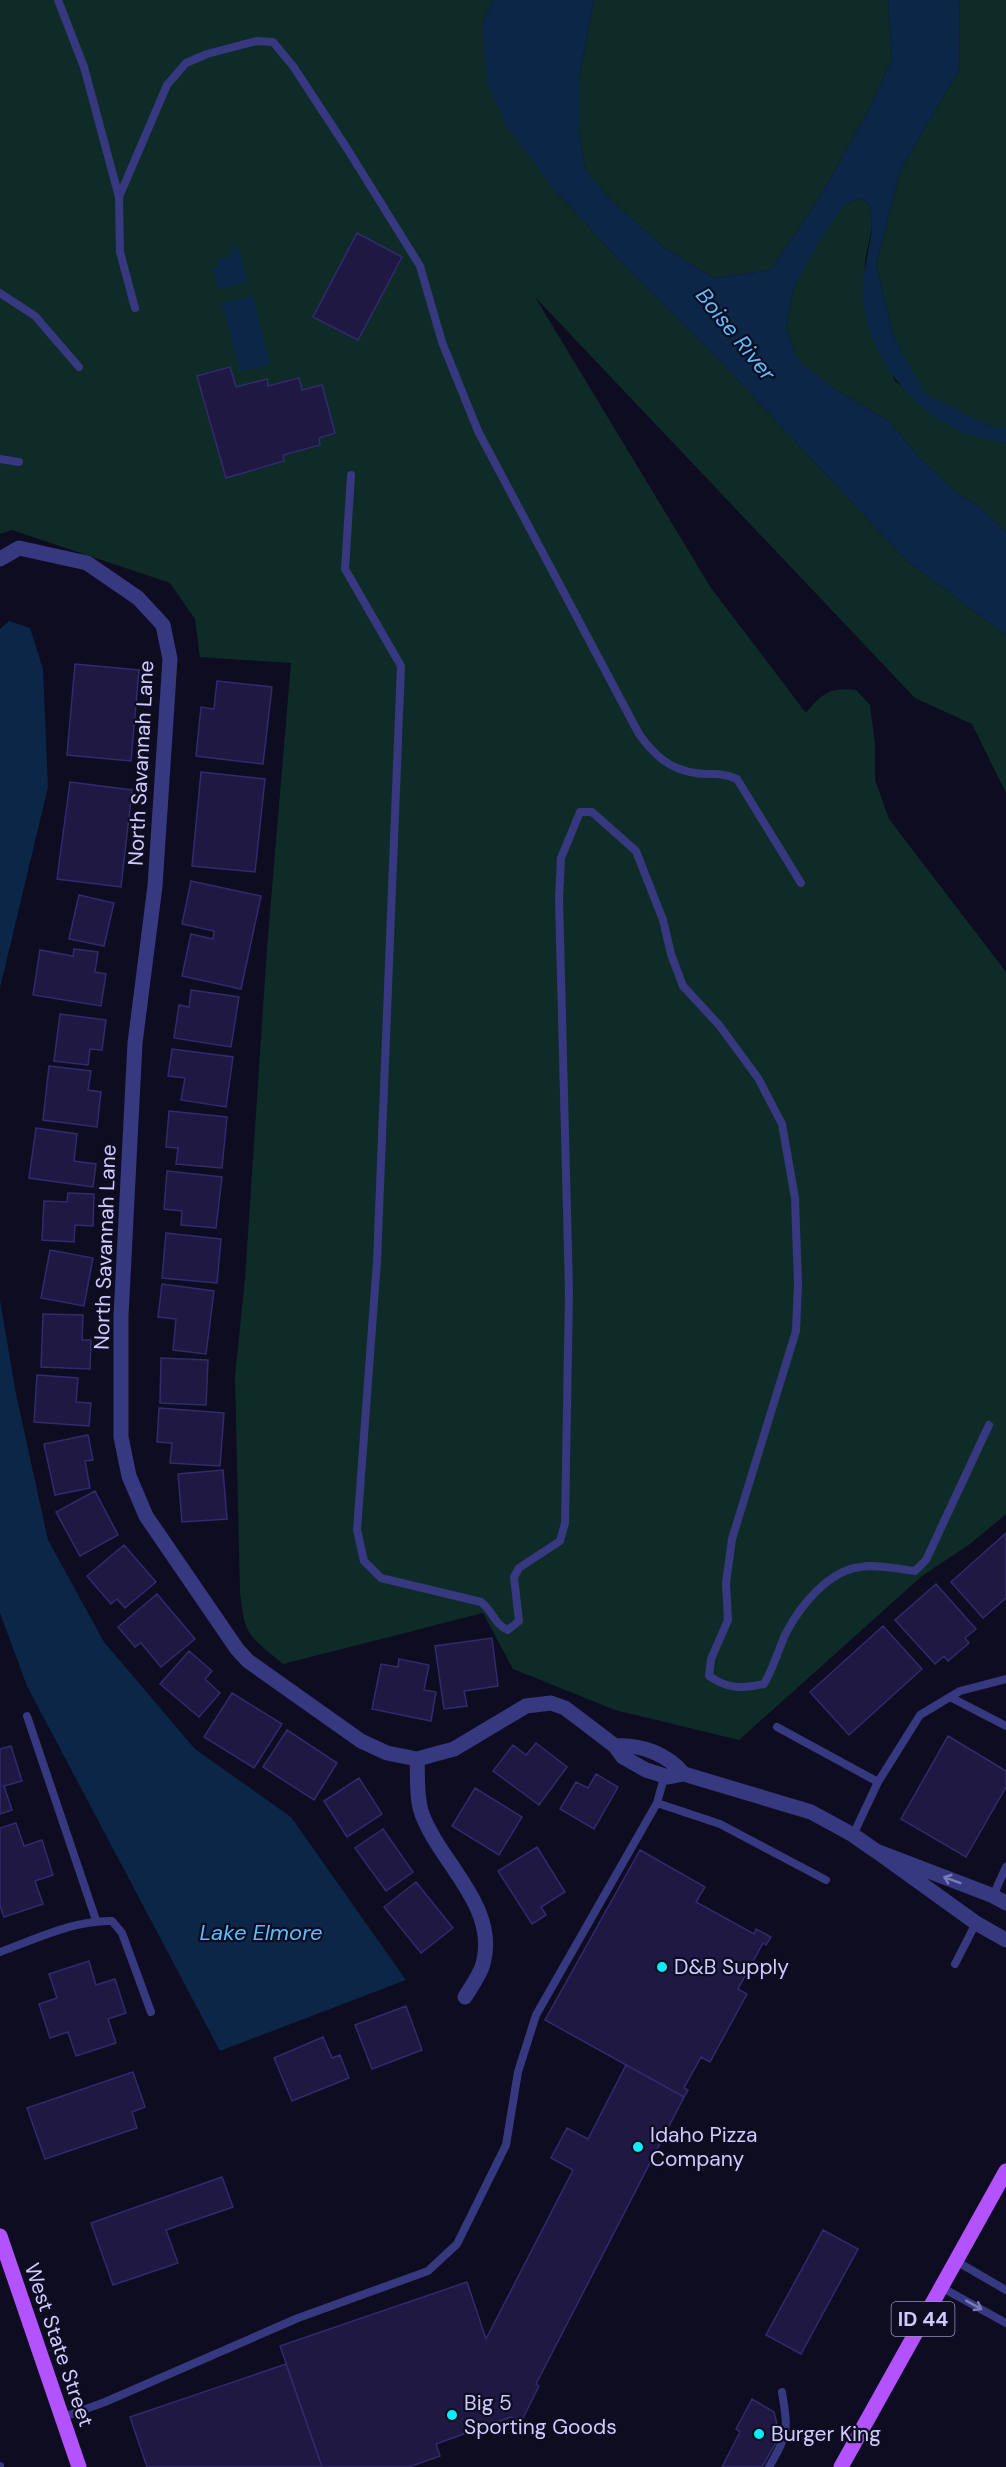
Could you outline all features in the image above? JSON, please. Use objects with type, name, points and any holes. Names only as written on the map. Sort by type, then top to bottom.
[{"type":"main road","name":"ID 44","points":[[841,2467],[1006,2171]]},
{"type":"main road","name":"West State Street","points":[[0,2236],[79,2467]]},
{"type":"street","name":"North Savannah Lane","points":[[0,559],[19,548],[87,563],[138,598],[162,625],[170,658],[155,886],[134,1055],[121,1316],[121,1437],[129,1476],[146,1516],[226,1636],[248,1661],[361,1741],[387,1753],[417,1759],[453,1749],[526,1706],[550,1703],[565,1708],[615,1746]]},
{"type":"street","points":[[684,1774],[670,1760],[653,1752],[628,1745],[615,1746],[622,1757],[646,1770],[664,1776],[684,1774],[812,1812],[853,1835],[976,1923],[1006,1940]]},
{"type":"street","points":[[417,1759],[420,1811],[428,1830],[479,1911],[485,1934],[483,1965],[465,1997]]},
{"type":"street","points":[[876,1851],[1000,1900]]},
{"type":"lane","points":[[58,0],[84,68],[119,197],[120,252],[135,308]]},
{"type":"lane","points":[[119,197],[167,85],[186,63],[207,54],[256,40],[273,42],[293,66],[420,266],[442,342],[478,431],[639,734],[653,754],[672,765],[696,774],[724,773],[737,779],[801,883]]},
{"type":"lane","points":[[0,293],[35,315],[80,367]]},
{"type":"lane","points":[[0,459],[19,462]]},
{"type":"lane","points":[[351,475],[345,569],[401,666],[378,1250],[357,1530],[364,1561],[381,1578],[480,1602],[489,1608],[500,1627],[508,1630],[519,1621],[514,1577],[519,1568],[561,1541],[565,1523],[570,1291],[559,899],[561,858],[580,812],[592,812],[636,851],[663,920],[670,954],[683,986],[718,1025],[759,1078],[782,1124],[795,1198],[798,1283],[796,1330],[732,1539],[726,1583],[728,1620],[711,1659],[709,1676],[721,1685],[742,1689],[764,1684],[774,1668],[786,1634],[809,1597],[823,1586],[838,1575],[859,1567],[915,1571],[926,1560],[989,1425]]},
{"type":"lane","points":[[853,1835],[878,1782],[920,1715],[960,1691],[1006,1679]]},
{"type":"lane","points":[[950,1697],[1006,1726]]},
{"type":"lane","points":[[27,1716],[96,1920]]},
{"type":"lane","points":[[777,1727],[878,1782]]},
{"type":"lane","points":[[61,2418],[116,2397],[298,2318],[428,2271],[457,2244],[506,2145],[518,2072],[536,2015],[657,1803],[670,1760]]},
{"type":"lane","points":[[657,1803],[720,1824],[826,1880]]},
{"type":"lane","points":[[1000,1900],[1006,1867]]},
{"type":"lane","points":[[0,1952],[96,1920],[112,1921],[122,1934],[151,2012]]},
{"type":"lane","points":[[955,1964],[976,1923]]},
{"type":"lane","points":[[956,2261],[1006,2290]]},
{"type":"lane","points":[[941,2287],[1006,2323]]},
{"type":"lane","points":[[770,2467],[785,2440],[788,2428],[782,2392]]},
{"type":"green space","points":[[0,0],[493,0],[482,26],[554,189],[622,263],[723,364],[906,560],[1006,635],[1006,793],[972,724],[915,698],[535,297],[711,588],[806,713],[822,696],[840,690],[856,690],[870,705],[875,744],[875,780],[889,819],[1006,972],[1006,1514],[970,1544],[922,1576],[739,1740],[615,1710],[513,1669],[483,1613],[283,1664],[256,1641],[247,1627],[240,1592],[235,1376],[245,1279],[267,948],[291,663],[200,657],[195,619],[170,583],[12,530],[0,534]]},
{"type":"green space","points":[[594,0],[888,0],[892,59],[867,113],[820,197],[771,270],[714,278],[663,247],[612,201],[585,170],[579,129],[579,78]]},
{"type":"green space","points":[[960,0],[1006,0],[1006,428],[995,428],[925,395],[893,335],[876,265],[901,169],[959,70]]},
{"type":"green space","points":[[860,198],[870,205],[872,227],[865,261],[864,305],[895,381],[962,432],[1006,443],[1006,532],[981,508],[952,489],[919,457],[889,421],[837,391],[798,361],[786,329],[794,286],[824,232],[844,206]]},
{"type":"water","name":"Boise River","points":[[493,0],[594,0],[579,78],[579,129],[585,170],[612,201],[663,247],[714,278],[771,270],[820,197],[867,113],[892,59],[888,0],[960,0],[959,70],[901,169],[876,265],[893,335],[925,394],[995,428],[1006,428],[1006,443],[966,434],[943,422],[911,397],[885,364],[868,326],[864,306],[864,277],[872,225],[870,205],[860,198],[844,206],[825,232],[794,286],[786,329],[798,360],[837,391],[889,421],[919,457],[952,489],[981,508],[1006,532],[1006,635],[906,560],[723,364],[622,263],[554,189],[507,127],[487,82],[482,26]]},
{"type":"water","points":[[239,247],[247,282],[218,289],[213,267],[219,266],[217,259],[232,256],[230,249]]},
{"type":"water","points":[[253,296],[270,364],[240,371],[222,303]]},
{"type":"water","points":[[9,621],[30,628],[43,669],[48,787],[0,988],[0,629]]},
{"type":"water","name":"Lake Elmore","points":[[0,1300],[16,1394],[48,1540],[104,1642],[195,1749],[291,1817],[406,1980],[220,2051],[27,1686],[0,1613]]},
{"type":"building","points":[[357,233],[402,257],[358,340],[313,317]]},
{"type":"building","points":[[230,367],[236,387],[267,379],[268,386],[299,378],[302,390],[322,385],[335,433],[319,438],[320,445],[283,455],[284,461],[226,478],[197,376]]},
{"type":"building","points":[[75,664],[139,670],[131,761],[67,755]]},
{"type":"building","points":[[217,681],[272,687],[263,764],[196,756],[201,707],[214,709]]},
{"type":"building","points":[[201,772],[265,779],[255,872],[192,866]]},
{"type":"building","points":[[70,782],[132,790],[121,887],[57,879]]},
{"type":"building","points":[[191,881],[261,896],[241,989],[182,976],[191,934],[213,939],[214,931],[182,924]]},
{"type":"building","points":[[79,895],[114,903],[104,946],[69,939]]},
{"type":"building","points":[[74,949],[98,952],[95,972],[106,974],[101,1006],[33,995],[40,950],[73,956]]},
{"type":"building","points":[[191,990],[239,997],[231,1047],[174,1038],[179,1005],[189,1007]]},
{"type":"building","points":[[60,1014],[106,1020],[102,1050],[90,1049],[88,1065],[54,1061]]},
{"type":"building","points":[[172,1049],[233,1057],[226,1107],[181,1100],[185,1078],[168,1076]]},
{"type":"building","points":[[49,1066],[91,1071],[88,1090],[101,1092],[97,1127],[43,1120]]},
{"type":"building","points":[[169,1111],[227,1117],[222,1168],[176,1164],[178,1148],[166,1147]]},
{"type":"building","points":[[36,1128],[77,1134],[74,1161],[96,1164],[93,1187],[29,1178]]},
{"type":"building","points":[[167,1171],[222,1177],[216,1228],[181,1225],[182,1211],[164,1209]]},
{"type":"building","points":[[68,1193],[94,1194],[93,1226],[75,1225],[74,1242],[42,1240],[44,1201],[67,1202]]},
{"type":"building","points":[[166,1233],[221,1239],[217,1283],[162,1278]]},
{"type":"building","points":[[50,1250],[93,1258],[84,1306],[41,1298]]},
{"type":"building","points":[[162,1284],[214,1291],[206,1354],[173,1350],[176,1319],[158,1317]]},
{"type":"building","points":[[43,1314],[83,1315],[82,1340],[91,1340],[90,1369],[41,1367]]},
{"type":"building","points":[[161,1358],[208,1360],[206,1405],[160,1403]]},
{"type":"building","points":[[37,1375],[78,1378],[76,1402],[91,1403],[89,1426],[34,1422]]},
{"type":"building","points":[[159,1408],[224,1413],[220,1466],[170,1463],[172,1443],[157,1442]]},
{"type":"building","points":[[88,1435],[93,1460],[85,1461],[90,1488],[55,1495],[44,1444]]},
{"type":"building","points":[[223,1470],[227,1519],[182,1522],[178,1474]]},
{"type":"building","points":[[95,1491],[118,1535],[80,1556],[56,1512]]},
{"type":"building","points":[[1006,1533],[1006,1598],[983,1618],[951,1582]]},
{"type":"building","points":[[124,1545],[156,1582],[125,1608],[117,1599],[111,1604],[87,1576]]},
{"type":"building","points":[[936,1584],[976,1629],[965,1638],[969,1643],[948,1661],[944,1656],[935,1664],[895,1620]]},
{"type":"building","points":[[157,1594],[195,1639],[161,1667],[141,1643],[135,1647],[118,1627]]},
{"type":"building","points":[[883,1626],[922,1669],[849,1735],[810,1692]]},
{"type":"building","points":[[492,1638],[498,1686],[464,1691],[467,1706],[444,1709],[435,1646]]},
{"type":"building","points":[[189,1651],[212,1671],[205,1679],[220,1693],[199,1717],[160,1684]]},
{"type":"building","points":[[399,1659],[429,1665],[424,1690],[436,1692],[431,1721],[372,1709],[381,1664],[398,1667]]},
{"type":"building","points":[[232,1693],[282,1724],[254,1768],[204,1737]]},
{"type":"building","points":[[287,1730],[337,1763],[314,1800],[263,1767]]},
{"type":"building","points":[[948,1736],[1006,1771],[1006,1787],[966,1857],[901,1819]]},
{"type":"building","points":[[536,1743],[567,1767],[539,1805],[493,1771],[513,1745],[526,1755]]},
{"type":"building","points":[[11,1746],[22,1781],[4,1786],[12,1810],[0,1814],[0,1749]]},
{"type":"building","points":[[596,1774],[618,1787],[594,1829],[560,1809],[576,1782],[588,1788]]},
{"type":"building","points":[[359,1778],[382,1814],[347,1837],[324,1801]]},
{"type":"building","points":[[475,1788],[522,1817],[499,1855],[452,1826]]},
{"type":"building","points":[[16,1823],[24,1846],[42,1840],[53,1875],[35,1881],[43,1904],[4,1917],[0,1906],[0,1828]]},
{"type":"building","points":[[383,1829],[413,1872],[386,1891],[355,1848]]},
{"type":"building","points":[[537,1847],[565,1892],[541,1907],[546,1915],[532,1924],[498,1871]]},
{"type":"building","name":"D&B Supply","points":[[640,1850],[705,1887],[696,1902],[754,1934],[756,1929],[771,1937],[766,1945],[763,1943],[738,1989],[747,1994],[710,2062],[701,2057],[684,2088],[688,2090],[684,2097],[545,2020]]},
{"type":"building","points":[[416,1882],[453,1928],[421,1953],[384,1907]]},
{"type":"building","points":[[89,1961],[96,1985],[115,1979],[126,2013],[108,2019],[116,2043],[76,2056],[68,2032],[50,2038],[39,2004],[57,1998],[49,1974]]},
{"type":"building","points":[[406,2006],[422,2050],[372,2069],[355,2025]]},
{"type":"building","points":[[323,2037],[332,2058],[340,2055],[349,2078],[292,2101],[274,2058]]},
{"type":"building","points":[[626,2065],[684,2097],[536,2384],[539,2386],[521,2422],[511,2417],[436,2444],[440,2456],[409,2467],[322,2467],[280,2346],[467,2282],[486,2339],[573,2170],[551,2158],[567,2128],[588,2139]]},
{"type":"building","points":[[133,2072],[145,2107],[132,2112],[137,2128],[45,2159],[27,2108]]},
{"type":"building","points":[[222,2177],[233,2207],[166,2230],[178,2263],[113,2285],[91,2223]]},
{"type":"building","points":[[823,2230],[858,2249],[801,2354],[766,2335]]},
{"type":"building","points":[[286,2364],[322,2467],[147,2467],[130,2417]]},
{"type":"building","name":"Burger King","points":[[752,2399],[774,2412],[780,2436],[762,2467],[722,2467],[740,2432],[736,2429]]},
{"type":"place","name":"D&B Supply","points":[[662,1967]]},
{"type":"place","name":"Idaho Pizza Company","points":[[638,2147]]},
{"type":"place","name":"Big 5 Sporting Goods","points":[[452,2415]]},
{"type":"place","name":"Burger King","points":[[759,2434]]}]
